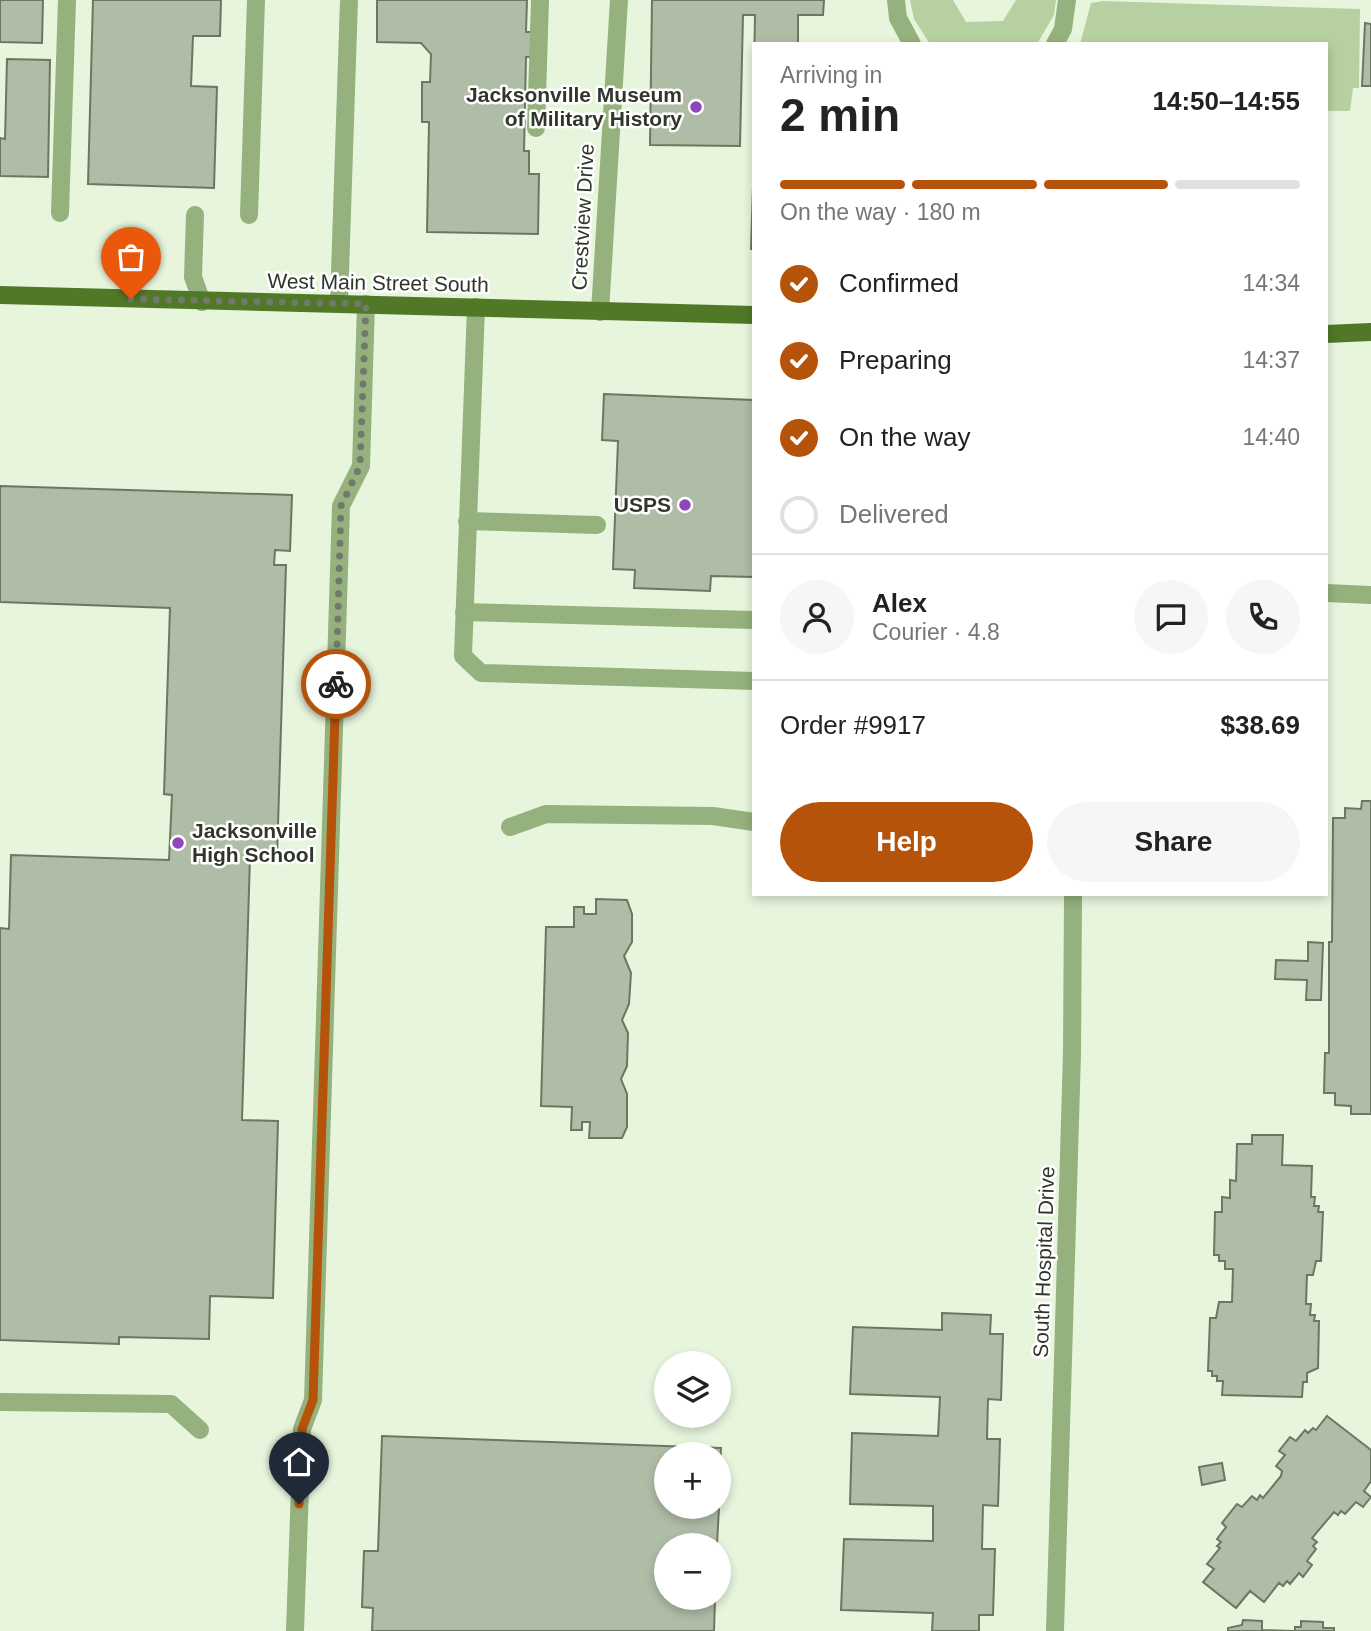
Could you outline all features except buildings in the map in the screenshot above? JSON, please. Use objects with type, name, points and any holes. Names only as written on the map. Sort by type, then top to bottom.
[{"type":"main road","name":"West Main Street South","points":[[0,295],[752,315]]},
{"type":"main road","points":[[1328,334],[1371,332]]},
{"type":"street","points":[[60,213],[67,0]]},
{"type":"street","points":[[249,215],[256,0]]},
{"type":"street","points":[[339,303],[349,0]]},
{"type":"street","points":[[536,128],[540,0]]},
{"type":"street","name":"Crestview Drive","points":[[600,312],[619,0]]},
{"type":"street","points":[[896,0],[898,18],[911,42]]},
{"type":"street","points":[[1060,39],[1067,0]]},
{"type":"street","points":[[195,215],[193,277],[202,302]]},
{"type":"street","points":[[295,1631],[302,1429],[313,1400],[341,506],[360,466],[366,304]]},
{"type":"street","points":[[476,307],[463,656],[481,673],[752,681]]},
{"type":"street","points":[[467,521],[597,525]]},
{"type":"street","points":[[1328,593],[1371,594]]},
{"type":"street","points":[[464,612],[752,620]]},
{"type":"street","points":[[510,827],[545,814],[713,816],[752,822]]},
{"type":"street","name":"South Hospital Drive","points":[[1055,1631],[1072,1091],[1073,896]]},
{"type":"street","points":[[0,1402],[171,1404],[200,1430]]},
{"type":"green space","points":[[910,0],[953,0],[966,22],[1003,21],[1016,0],[1056,0],[1054,15],[1038,42],[929,42],[914,19]]},
{"type":"green space","points":[[1103,1],[1360,9],[1359,88],[1353,88],[1350,111],[1328,111],[1328,42],[1081,42],[1091,3]]},
{"type":"way so far","points":[[131,299],[366,304],[360,466],[341,506],[336,684]]},
{"type":"place","name":"Jacksonville Museum of Military History","points":[[696,107]]},
{"type":"place","name":"USPS","points":[[685,505]]},
{"type":"place","name":"Jacksonville High School","points":[[178,843]]},
{"type":"route","points":[[299,1504],[302,1429],[313,1400],[336,684]]}]
